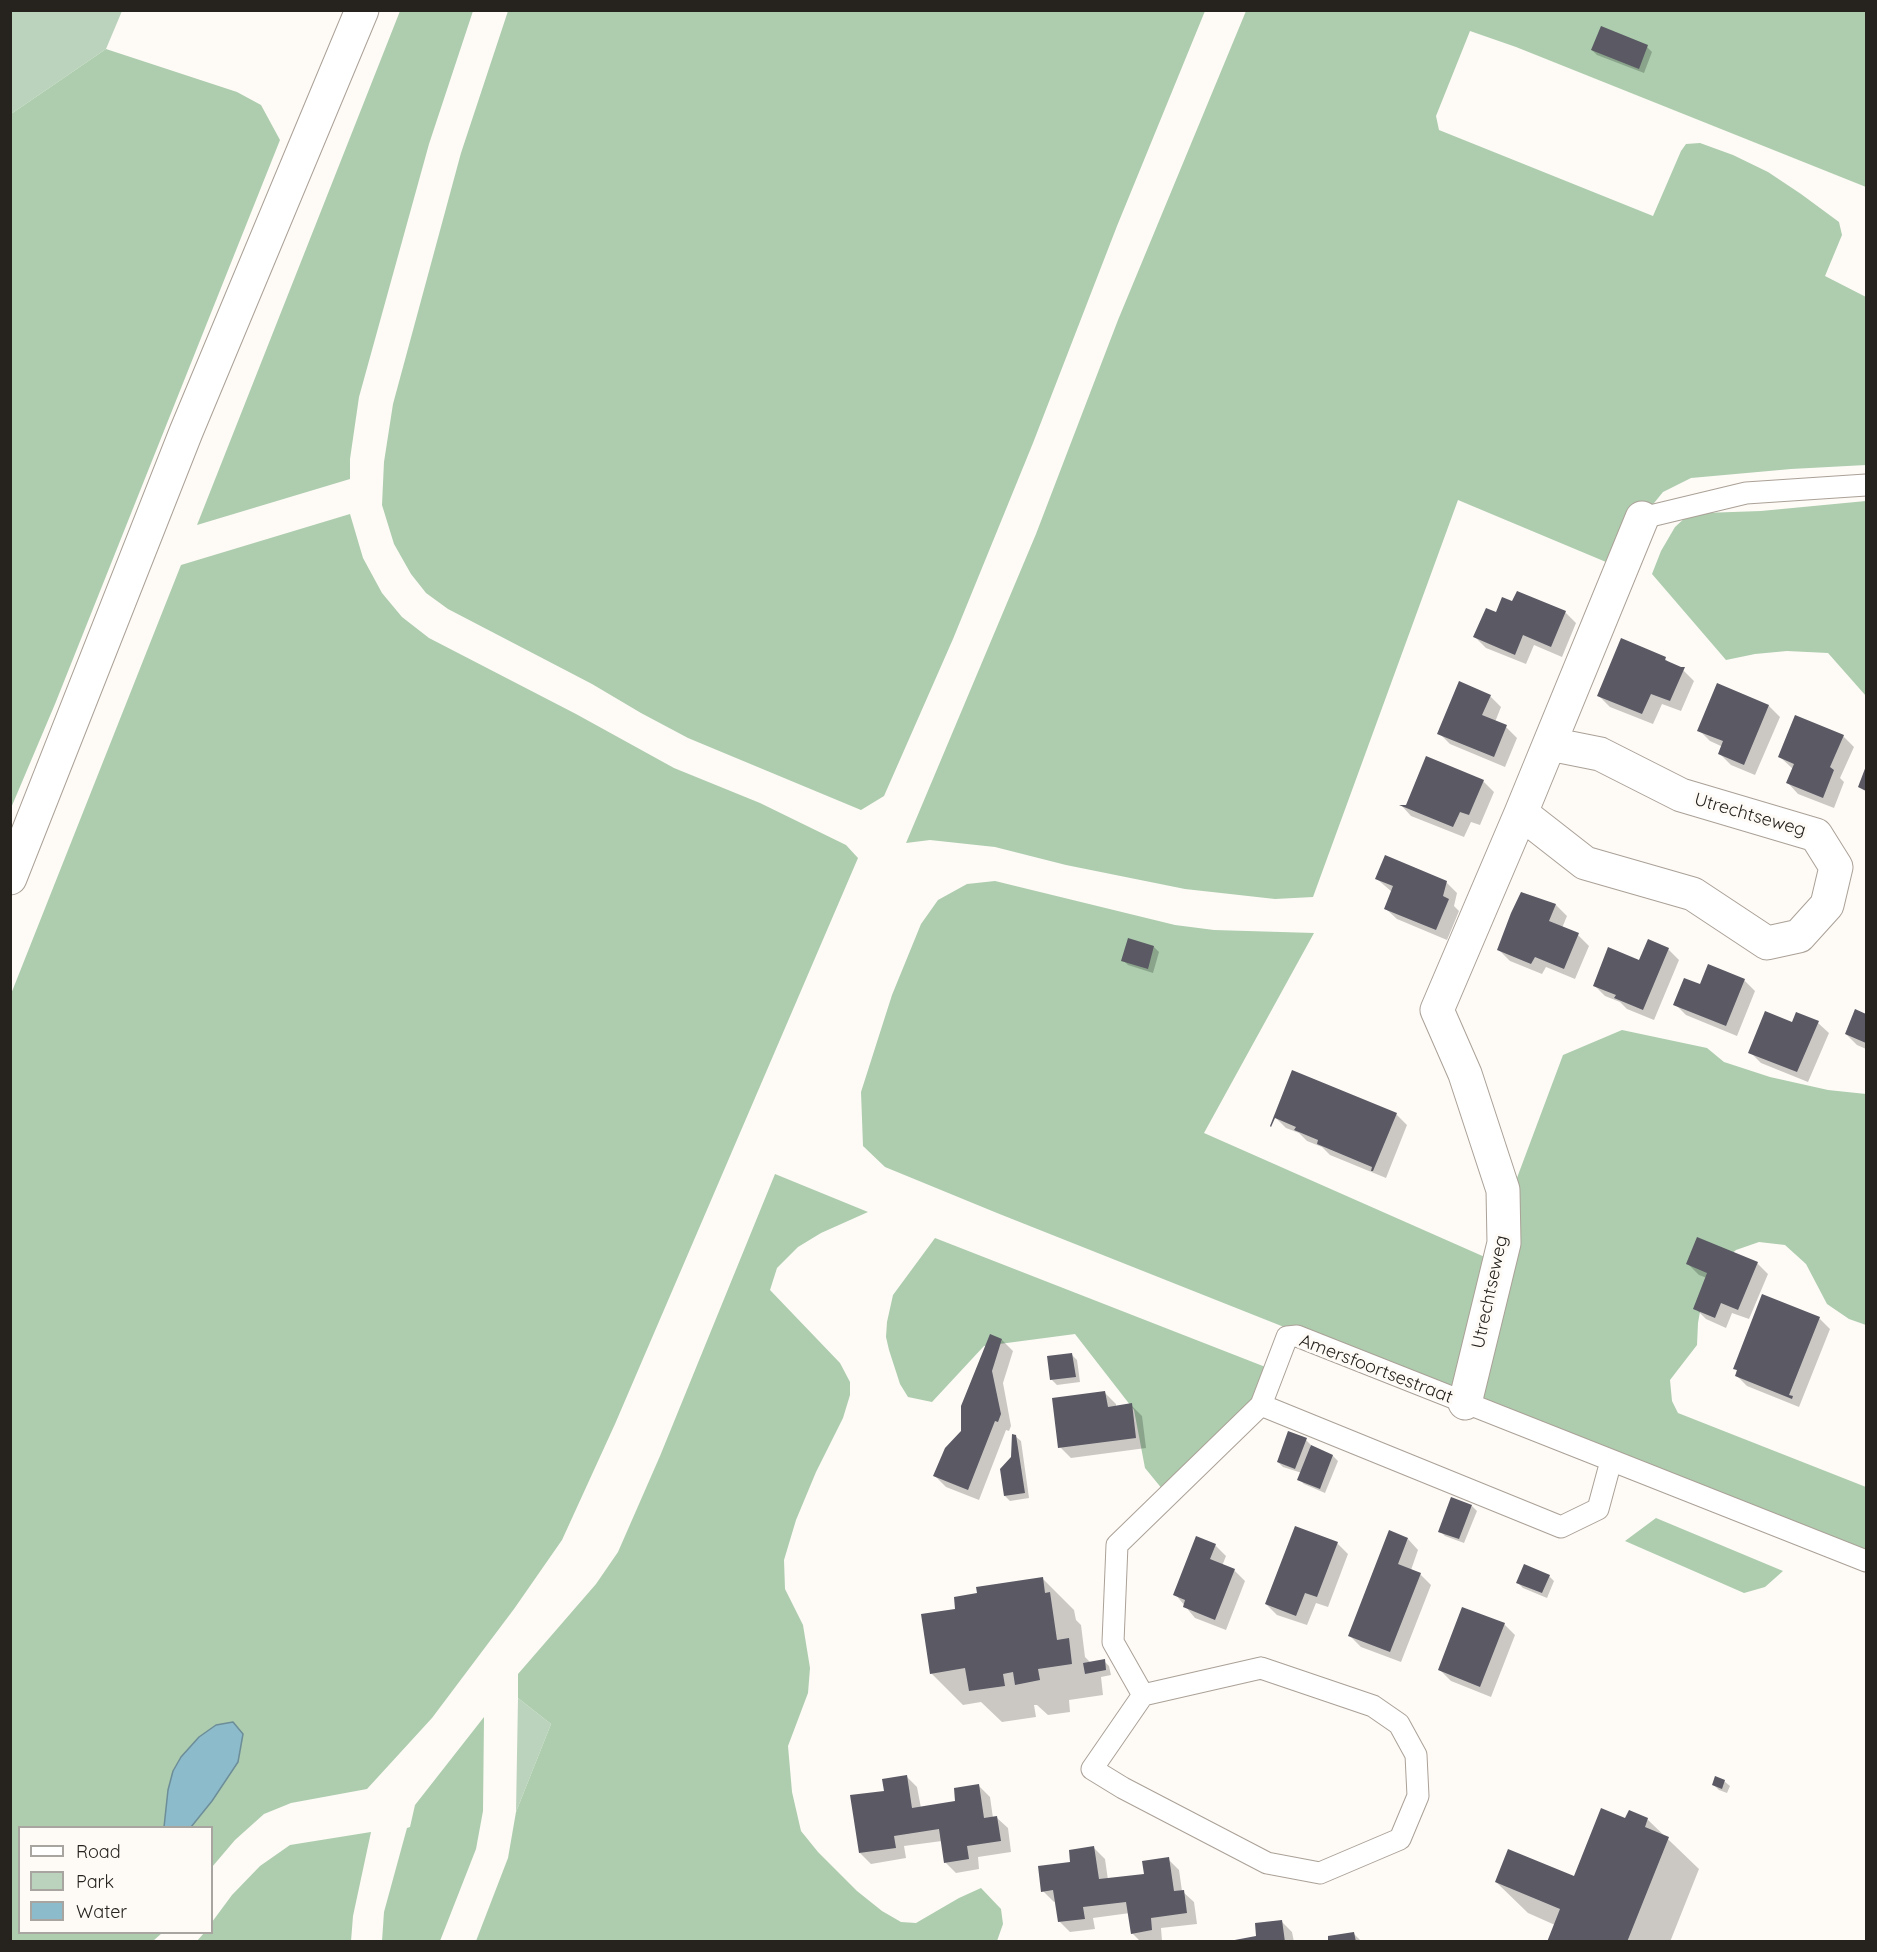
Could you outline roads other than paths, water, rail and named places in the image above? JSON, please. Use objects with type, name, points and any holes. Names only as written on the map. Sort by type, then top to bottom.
[{"type":"street","points":[[10,878],[186,432],[362,10]]},
{"type":"street","name":"Utrechtseweg","points":[[1465,1403],[1504,1243],[1503,1190],[1465,1074],[1437,1010],[1550,744],[1641,519]]},
{"type":"street","name":"Utrechtseweg","points":[[1521,813],[1585,863],[1693,894],[1767,943],[1799,936],[1827,905],[1836,867],[1816,835],[1681,795],[1600,754],[1550,744]]},
{"type":"lane","points":[[1641,519],[1746,493],[1866,485]]},
{"type":"lane","name":"Amersfoortsestraat","points":[[1143,1695],[1113,1642],[1117,1545],[1261,1405],[1287,1337],[1297,1336],[1866,1561]]},
{"type":"lane","points":[[1261,1405],[1561,1527],[1598,1509],[1611,1461]]},
{"type":"lane","points":[[1261,1668],[1373,1706],[1399,1724],[1416,1755],[1418,1796],[1400,1839],[1320,1873],[1267,1863],[1122,1788],[1092,1768],[1143,1695],[1261,1668]]},
{"type":"water","points":[[233,1722],[243,1734],[238,1762],[192,1826],[164,1826],[168,1790],[173,1771],[181,1757],[199,1737],[216,1725]]}]
